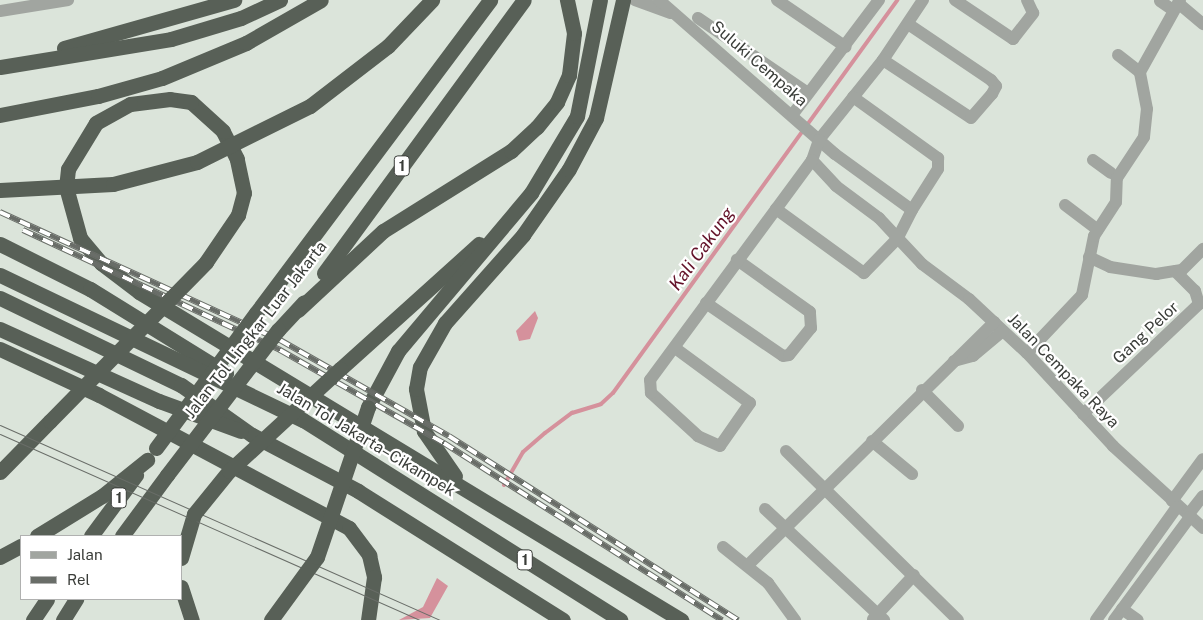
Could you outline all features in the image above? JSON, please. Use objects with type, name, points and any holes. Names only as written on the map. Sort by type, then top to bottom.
[{"type":"highway","points":[[0,67],[234,0]]},
{"type":"highway","points":[[0,67],[171,39],[242,18],[280,0]]},
{"type":"highway","points":[[0,115],[98,96],[202,63],[321,0]]},
{"type":"highway","points":[[0,190],[113,184],[197,162],[310,106],[388,46],[432,0]]},
{"type":"highway","name":"Jalan Tol Lingkar Luar Jakarta","points":[[92,535],[490,0]]},
{"type":"highway","name":"Jalan Tol Lingkar Luar Jakarta","points":[[123,535],[278,330],[298,310],[524,0]]},
{"type":"highway","points":[[298,310],[383,231],[511,151],[537,127],[557,102],[569,75],[574,33],[567,0]]},
{"type":"highway","points":[[272,620],[316,557],[368,407],[398,351],[515,214],[579,112],[599,3]]},
{"type":"highway","points":[[464,486],[424,431],[416,389],[420,367],[445,323],[523,235],[570,169],[596,118],[621,7]]},
{"type":"highway","points":[[0,472],[50,421],[206,262],[238,215],[244,193],[237,159],[224,131],[190,102],[170,99],[130,104],[96,123],[68,169],[66,187],[80,238],[101,263],[139,292],[464,486],[681,620]]},
{"type":"highway","points":[[182,555],[194,514],[229,471],[340,369],[388,321],[515,214]]},
{"type":"highway","points":[[0,244],[141,318],[260,397]]},
{"type":"highway","name":"Jalan Tol Jakarta–Cikampek","points":[[0,275],[260,397],[620,620]]},
{"type":"highway","name":"1","points":[[0,298],[146,366],[215,406],[252,435],[358,491],[564,620]]},
{"type":"highway","points":[[0,329],[159,400],[252,435]]},
{"type":"highway","points":[[0,349],[99,395],[349,528],[369,554],[374,578],[368,620]]},
{"type":"highway","points":[[39,535],[102,496],[147,460]]},
{"type":"highway","points":[[0,557],[20,547]]},
{"type":"highway","points":[[182,590],[192,620]]},
{"type":"highway","points":[[33,620],[46,600]]},
{"type":"highway","points":[[63,620],[75,600]]},
{"type":"street","points":[[0,11],[68,0]]},
{"type":"street","points":[[635,0],[676,14]]},
{"type":"street","name":"Suluki Cempaka","points":[[659,0],[793,114],[816,136],[912,210]]},
{"type":"street","points":[[777,0],[846,47]]},
{"type":"street","points":[[675,348],[748,400],[750,410],[727,440],[714,446],[651,393],[650,380],[812,160],[816,136],[853,97],[883,60],[923,0]]},
{"type":"street","points":[[955,0],[1010,39],[1018,36],[1034,13],[1026,0]]},
{"type":"street","points":[[793,114],[846,47],[876,1]]},
{"type":"street","points":[[1160,1],[1177,4],[1203,24]]},
{"type":"street","points":[[1027,353],[1082,295],[1089,257],[1098,230],[1116,202],[1118,178],[1144,137],[1147,109],[1140,72],[1177,4]]},
{"type":"street","points":[[698,18],[808,93]]},
{"type":"street","points":[[883,60],[967,117],[974,118],[992,94],[996,86],[991,80],[908,24]]},
{"type":"street","points":[[1118,55],[1140,72]]},
{"type":"street","points":[[776,209],[863,273],[898,238],[912,210],[938,169],[938,158],[853,97]]},
{"type":"street","points":[[812,160],[898,238]]},
{"type":"street","points":[[1093,160],[1111,173]]},
{"type":"street","points":[[1065,205],[1098,230]]},
{"type":"street","name":"Jalan Cempaka Raya","points":[[898,238],[922,264],[998,326],[1027,353],[1083,414],[1174,504],[1203,528]]},
{"type":"street","points":[[1089,257],[1110,267],[1175,272],[1203,249]]},
{"type":"street","points":[[706,303],[783,356],[789,355],[811,328],[810,312],[737,260]]},
{"type":"street","name":"Gang Pelor","points":[[1083,414],[1199,304],[1195,291],[1175,272]]},
{"type":"street","points":[[954,361],[968,359],[988,342],[998,326]]},
{"type":"street","points":[[748,565],[787,530],[922,390],[954,361],[998,326]]},
{"type":"street","points":[[922,390],[958,426]]},
{"type":"street","points":[[872,441],[912,474]]},
{"type":"street","points":[[786,451],[958,620]]},
{"type":"street","points":[[1096,620],[1203,459]]},
{"type":"street","points":[[1114,620],[1203,496]]},
{"type":"street","points":[[765,509],[878,618],[914,575]]},
{"type":"street","points":[[722,547],[748,565],[795,620]]},
{"type":"street","points":[[1122,609],[1138,620]]},
{"type":"shaded area","points":[[535,311],[538,318],[530,339],[519,341],[516,331]]},
{"type":"shaded area","points":[[437,578],[448,586],[430,618],[399,620],[423,607]]},
{"type":"waterway","name":"Kali Cakung","points":[[504,485],[523,452],[545,433],[572,413],[601,404],[613,393],[897,0]]},
{"type":"tram line","points":[[0,425],[440,620]]},
{"type":"tram line","points":[[0,434],[420,620]]},
{"type":"railway","points":[[0,212],[280,340],[449,436],[738,620]]},
{"type":"railway","points":[[23,230],[280,350],[444,443],[722,620]]}]
